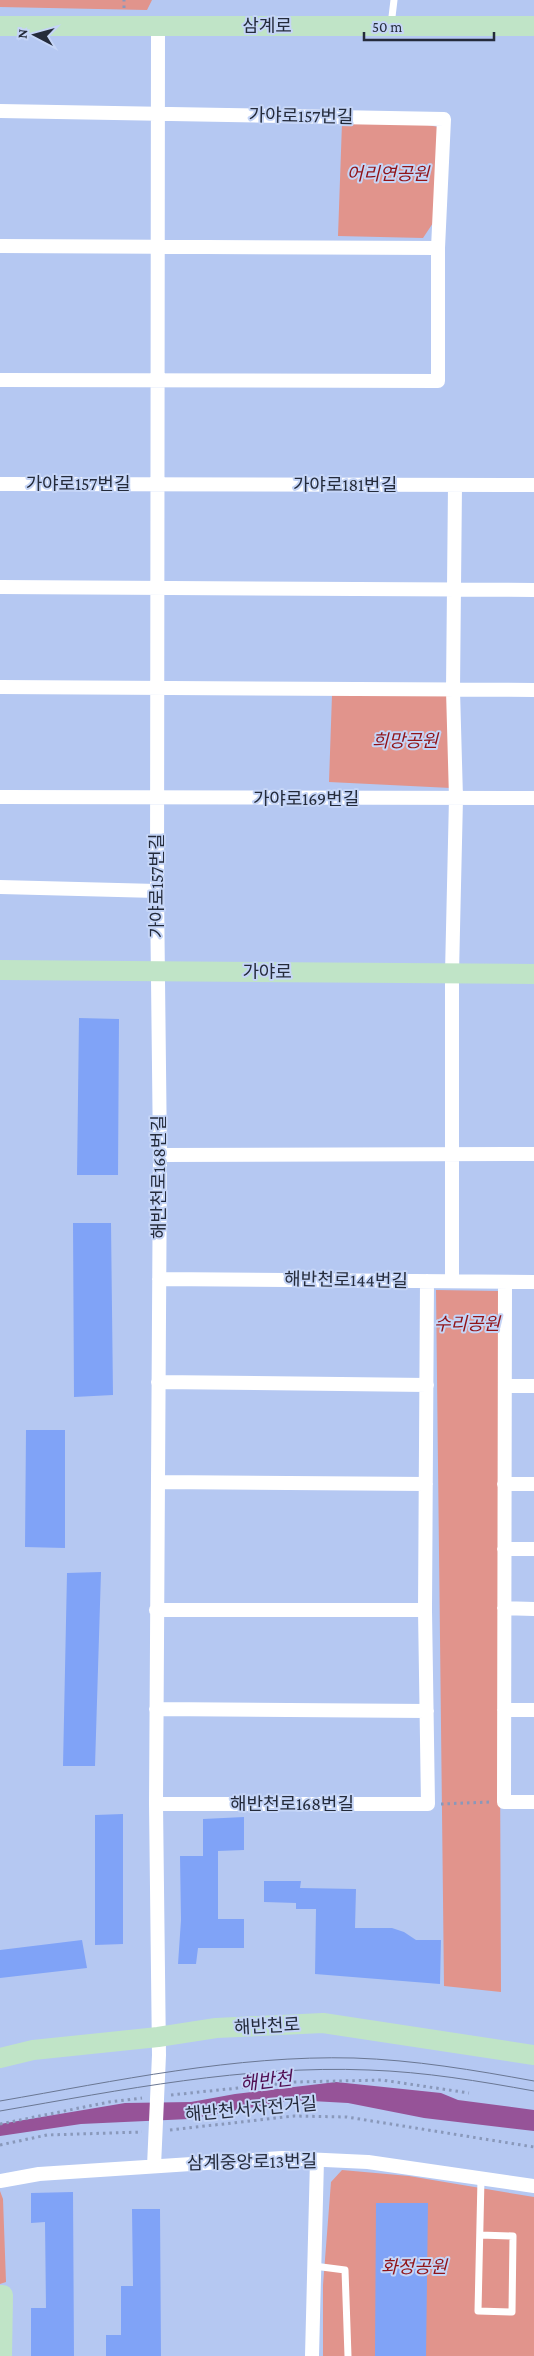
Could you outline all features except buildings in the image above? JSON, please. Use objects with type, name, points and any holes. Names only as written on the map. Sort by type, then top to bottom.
[{"type":"street","name":"삼계로","points":[[0,26],[534,26]]},
{"type":"street","name":"가야로157번길","points":[[157,972],[156,381],[158,26]]},
{"type":"street","name":"가야로157번길","points":[[0,111],[444,119],[438,248]]},
{"type":"street","points":[[0,246],[438,248],[438,381],[0,380]]},
{"type":"street","name":"가야로157번길","points":[[0,484],[157,485]]},
{"type":"street","name":"가야로181번길","points":[[157,485],[534,485]]},
{"type":"street","points":[[452,1280],[452,973],[456,798],[453,690],[455,485]]},
{"type":"street","points":[[0,587],[534,590]]},
{"type":"street","points":[[0,687],[534,690]]},
{"type":"street","points":[[0,797],[157,799]]},
{"type":"street","points":[[456,798],[534,798]]},
{"type":"street","name":"가야로169번길","points":[[157,799],[456,798]]},
{"type":"street","points":[[0,887],[156,891]]},
{"type":"street","name":"가야로","points":[[0,970],[534,974]]},
{"type":"street","name":"해반천로168번길","points":[[154,2166],[158,2046],[156,1610],[160,1155],[157,972]]},
{"type":"street","points":[[160,1155],[534,1154]]},
{"type":"street","name":"해반천로144번길","points":[[159,1279],[534,1282]]},
{"type":"street","points":[[427,1281],[425,1610],[428,1804]]},
{"type":"street","points":[[505,1282],[504,1802],[534,1802]]},
{"type":"street","points":[[158,1382],[427,1385]]},
{"type":"street","points":[[505,1386],[534,1386]]},
{"type":"street","points":[[158,1482],[426,1484]]},
{"type":"street","points":[[504,1484],[534,1484]]},
{"type":"street","points":[[504,1549],[534,1549]]},
{"type":"street","points":[[504,1608],[534,1609]]},
{"type":"street","points":[[156,1610],[425,1610]]},
{"type":"street","points":[[156,1709],[427,1711]]},
{"type":"street","points":[[504,1710],[534,1710]]},
{"type":"street","name":"해반천로168번길","points":[[156,1804],[428,1804]]},
{"type":"street","name":"해반천로","points":[[0,2058],[33,2050],[158,2046],[216,2028],[323,2023],[534,2055]]},
{"type":"street","name":"삼계중앙로13번길","points":[[0,2181],[39,2174],[282,2158],[368,2162],[534,2186]]},
{"type":"street","points":[[312,2356],[317,2160]]},
{"type":"street","points":[[0,2295],[3,2295],[2,2356]]},
{"type":"lane","points":[[390,25],[394,0]]},
{"type":"lane","points":[[480,2235],[513,2236],[512,2312],[478,2311],[481,2179]]},
{"type":"lane","points":[[314,2266],[345,2270],[348,2356]]},
{"type":"path","points":[[428,1804],[504,1802]]},
{"type":"path","points":[[167,2095],[295,2082],[382,2080],[469,2093]]},
{"type":"path","points":[[0,2124],[108,2102],[148,2098]]},
{"type":"path","name":"해반천서자전거길","points":[[0,2145],[47,2134],[155,2134],[294,2116],[347,2117],[534,2147]]},
{"type":"green space","points":[[0,0],[152,0],[147,10],[0,7]]},
{"type":"green space","name":"어리연공원","points":[[342,123],[423,124],[438,127],[435,220],[423,238],[338,236]]},
{"type":"green space","name":"희망공원","points":[[332,695],[450,696],[451,788],[329,782]]},
{"type":"green space","name":"수리공원","points":[[436,1290],[498,1291],[501,1992],[444,1986]]},
{"type":"green space","name":"화정공원","points":[[342,2170],[409,2176],[534,2197],[534,2356],[323,2356],[323,2285],[331,2182]]},
{"type":"green space","points":[[0,2191],[3,2199],[6,2282],[0,2284]]},
{"type":"shaded area","name":"해반천","points":[[336,2082],[441,2093],[458,2100],[534,2110],[534,2131],[424,2118],[348,2103],[293,2100],[189,2119],[81,2124],[0,2136],[0,2124],[125,2103],[191,2102],[235,2094]]},
{"type":"tram line","points":[[0,2101],[176,2071],[220,2065],[309,2058],[354,2058],[422,2063],[534,2081]]},
{"type":"tram line","points":[[0,2111],[137,2087],[229,2075],[322,2069],[369,2070],[431,2075],[534,2091]]}]
